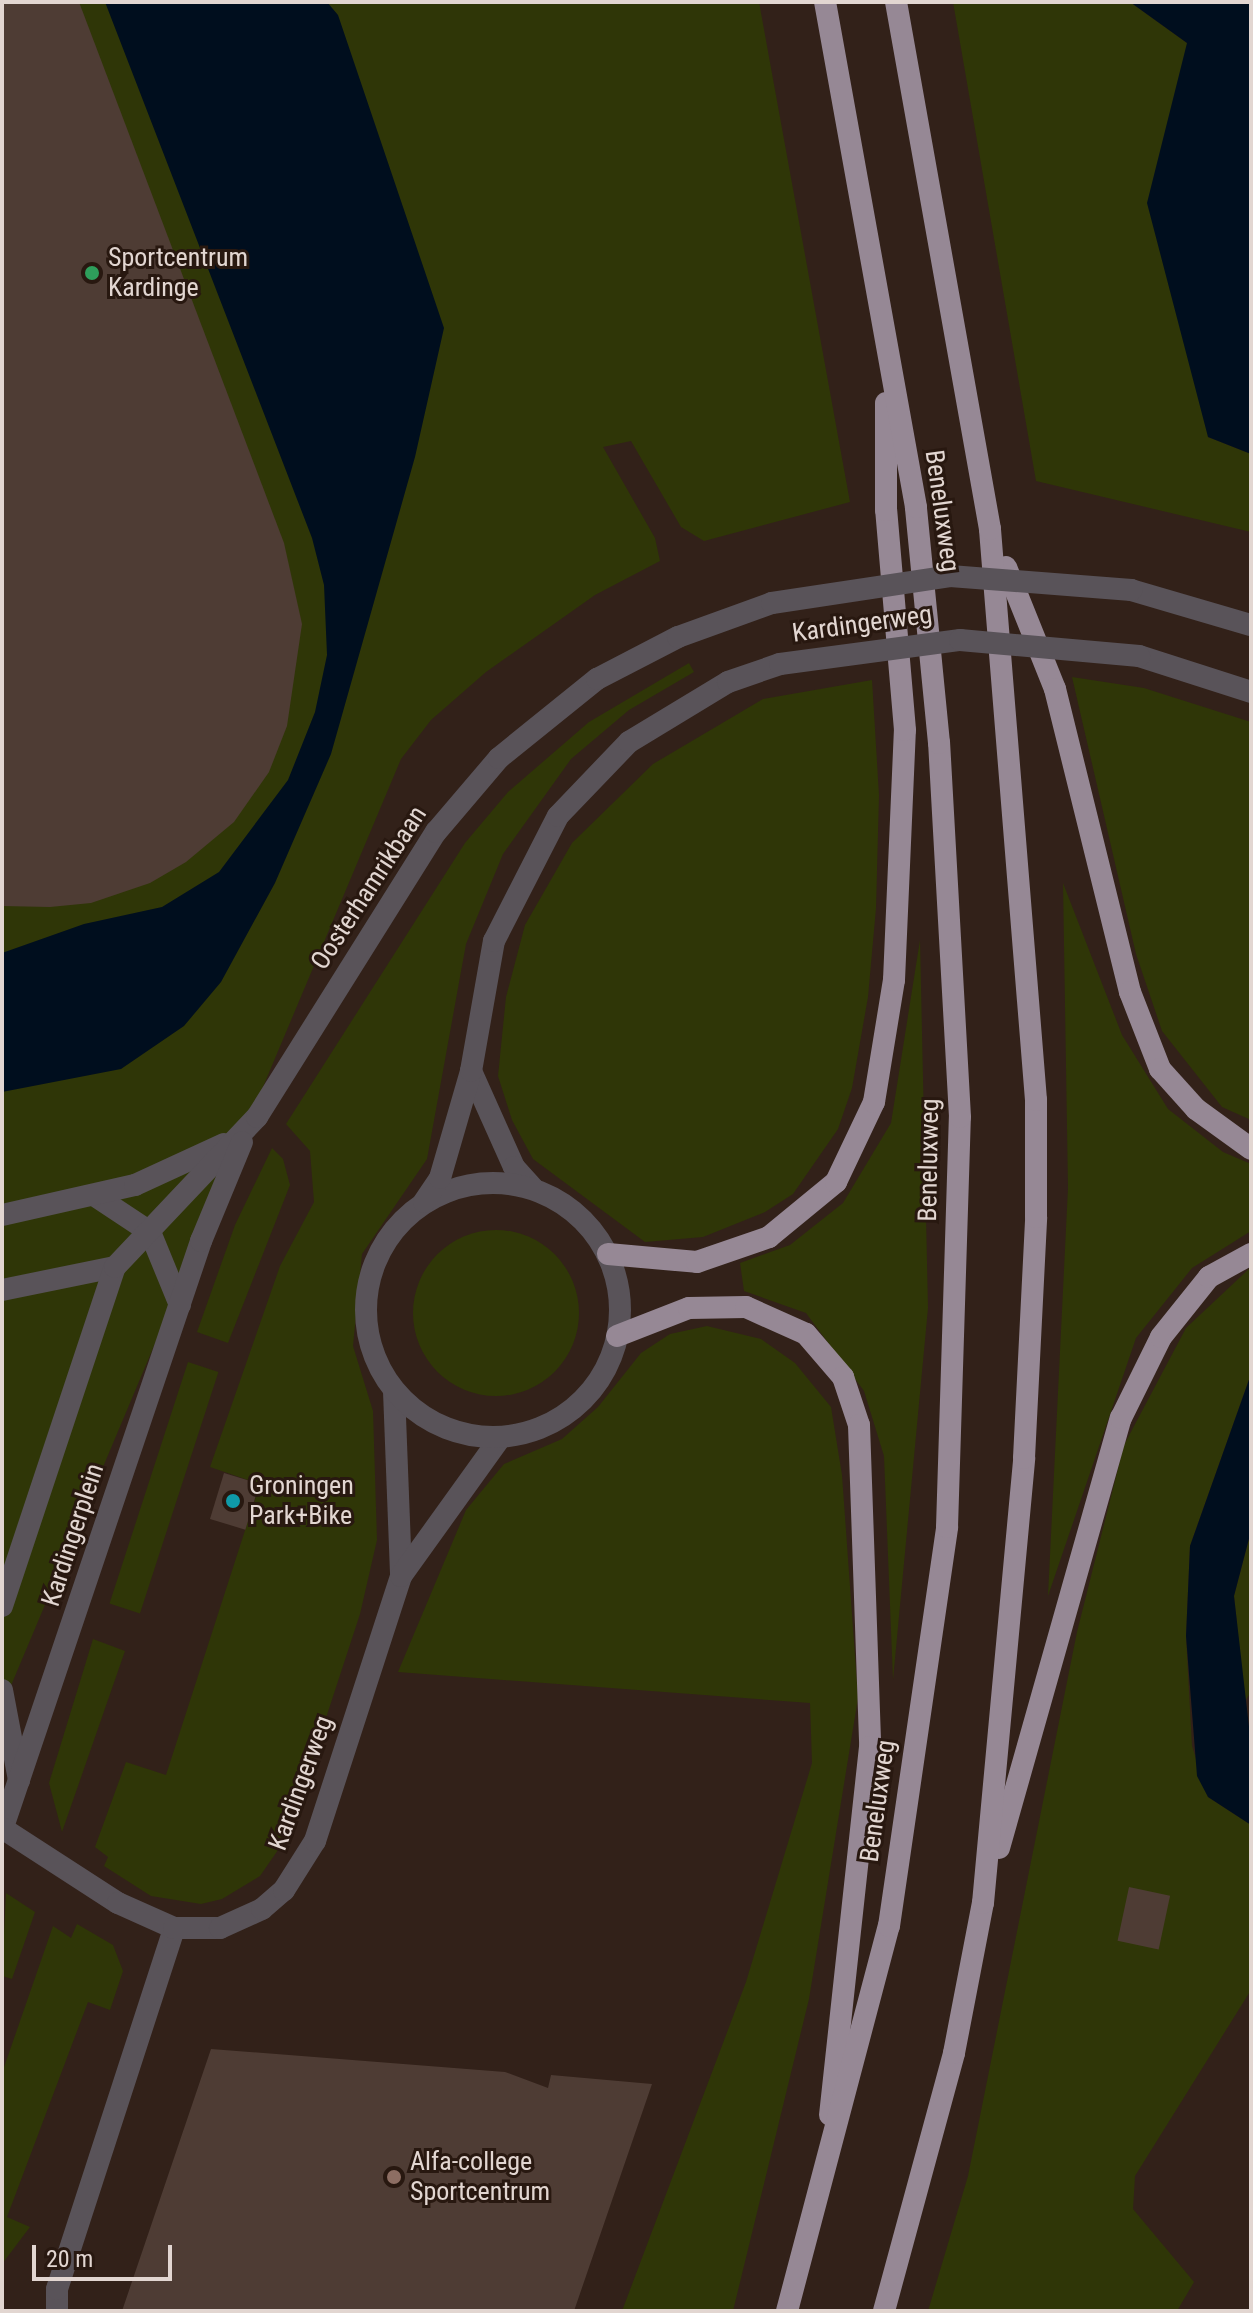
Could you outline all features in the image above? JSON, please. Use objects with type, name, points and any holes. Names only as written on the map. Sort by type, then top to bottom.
[{"type":"highway","name":"Beneluxweg","points":[[787,2311],[820,2201],[889,1926],[947,1527],[960,1117],[934,668],[916,507],[825,2]]},
{"type":"highway","name":"Beneluxweg","points":[[884,2311],[954,2053],[983,1903],[1024,1458],[1036,1217],[1036,1100],[990,529],[896,2]]},
{"type":"highway","points":[[608,1254],[697,1262],[769,1237],[836,1182],[874,1102],[894,980],[905,730],[886,510],[887,350]]},
{"type":"highway","points":[[990,529],[1055,689],[1130,992],[1160,1069],[1196,1109],[1251,1149]]},
{"type":"highway","points":[[983,1903],[1121,1418],[1161,1337],[1209,1277],[1251,1254]]},
{"type":"highway","points":[[617,1336],[689,1308],[746,1307],[806,1334],[843,1377],[859,1425],[870,1747],[820,2201]]},
{"type":"street","name":"Oosterhamrikbaan","points":[[249,1127],[401,879],[499,758],[562,703],[636,656],[772,603],[950,576],[1131,590],[1251,625]]},
{"type":"street","name":"Kardingerweg","points":[[424,1202],[440,1178],[471,1071],[494,941],[558,816],[629,742],[728,682],[780,664],[960,640],[1139,656],[1251,692]]},
{"type":"street","points":[[471,1071],[514,1167],[533,1188],[589,1226],[608,1254],[620,1295],[617,1336],[609,1363],[576,1407],[540,1428],[500,1438],[441,1427],[394,1391],[368,1335],[367,1290],[381,1246],[424,1202],[476,1183],[533,1188]]},
{"type":"street","points":[[2,1215],[94,1195],[176,1170],[249,1127]]},
{"type":"street","name":"Kardingerplein","points":[[2,1606],[115,1267],[249,1127]]},
{"type":"street","name":"Kardingerplein","points":[[2,1829],[180,1305],[249,1127]]},
{"type":"street","points":[[94,1195],[150,1232],[180,1305]]},
{"type":"street","points":[[2,1290],[115,1267]]},
{"type":"street","name":"Kardingerweg","points":[[394,1391],[401,1576]]},
{"type":"street","name":"Kardingerweg","points":[[2,1829],[118,1903],[174,1928],[197,1931],[242,1920],[284,1890],[301,1867],[401,1576],[500,1438]]},
{"type":"street","name":"Kardingerplein","points":[[2,1690],[19,1782]]},
{"type":"street","points":[[2,1762],[19,1782]]},
{"type":"street","points":[[57,2311],[57,2289],[174,1928]]},
{"type":"green space","points":[[2,2],[759,2],[850,502],[704,541],[681,527],[631,441],[603,447],[655,538],[660,561],[595,595],[486,672],[431,720],[401,759],[2,1707]]},
{"type":"green space","points":[[953,2],[1130,2],[1187,43],[1208,437],[1251,454],[1251,532],[1036,481]]},
{"type":"green space","points":[[689,663],[694,672],[629,710],[571,759],[503,854],[466,944],[427,1159],[362,1254],[353,1346],[373,1411],[377,1540],[360,1614],[287,1837],[260,1876],[222,1899],[201,1904],[151,1896],[104,1866],[108,1857],[95,1847],[126,1762],[166,1775],[260,1484],[210,1467],[280,1266],[314,1202],[310,1151],[286,1124],[465,843],[508,792],[589,722]]},
{"type":"green space","points":[[1072,677],[1144,688],[1251,722],[1251,1120],[1222,1107],[1162,1031],[1136,954]]},
{"type":"green space","points":[[872,680],[879,795],[876,908],[868,997],[852,1088],[838,1129],[793,1194],[765,1212],[703,1237],[645,1242],[533,1159],[512,1120],[498,1076],[506,997],[525,925],[572,843],[653,764],[763,699]]},
{"type":"green space","points":[[1063,883],[1122,1035],[1168,1109],[1223,1152],[1251,1164],[1251,1231],[1192,1268],[1136,1338],[1048,1596],[1068,1188]]},
{"type":"green space","points":[[920,940],[928,1308],[893,1680],[884,1456],[864,1391],[806,1313],[744,1291],[740,1263],[790,1245],[843,1203],[891,1123]]},
{"type":"green space","points":[[272,1148],[283,1159],[290,1185],[228,1343],[197,1332],[235,1225]]},
{"type":"green space","points":[[496,1230],[528,1236],[555,1254],[573,1281],[579,1313],[573,1345],[555,1372],[528,1390],[496,1396],[464,1390],[437,1372],[419,1345],[413,1313],[419,1281],[437,1254],[464,1236]]},
{"type":"green space","points":[[1251,1267],[1251,1374],[1190,1546],[1186,1636],[1192,1746],[1208,1797],[1251,1825],[1251,1990],[1135,2176],[1133,2209],[1194,2282],[1177,2311],[928,2311],[968,2176],[1077,1632],[1124,1445],[1186,1328]]},
{"type":"green space","points":[[707,1326],[761,1339],[795,1363],[831,1407],[842,1475],[858,1698],[809,1999],[733,2311],[622,2311],[746,1982],[812,1763],[810,1703],[398,1672],[466,1510],[504,1464],[562,1439],[598,1407],[641,1353],[670,1334]]},
{"type":"green space","points":[[188,1362],[218,1372],[140,1613],[110,1604]]},
{"type":"green space","points":[[1251,1531],[1251,1692],[1245,1701],[1234,1596]]},
{"type":"green space","points":[[93,1639],[125,1651],[62,1832],[49,1783]]},
{"type":"green space","points":[[6,1893],[35,1912],[12,1979],[2,1976]]},
{"type":"green space","points":[[77,1924],[113,1945],[123,1971],[110,2010],[88,2002],[7,2217],[30,2227],[2,2264],[2,2073],[53,1926],[71,1938]]},
{"type":"water","points":[[105,2],[327,2],[338,15],[444,328],[415,457],[331,754],[275,883],[221,982],[184,1026],[121,1069],[2,1092],[2,953],[84,924],[162,907],[219,872],[288,780],[315,712],[327,655],[324,585],[312,538]]},
{"type":"water","points":[[1130,2],[1251,2],[1251,454],[1208,437],[1147,203],[1187,43]]},
{"type":"water","points":[[1251,1374],[1251,1531],[1234,1596],[1251,1744],[1251,1825],[1208,1797],[1197,1776],[1186,1636],[1190,1546]]},
{"type":"building","name":"Sportcentrum Kardinge","points":[[2,2],[79,2],[284,543],[302,624],[287,726],[269,772],[234,822],[186,862],[150,883],[91,903],[50,907],[2,906]]},
{"type":"building","name":"Groningen Park+Bike","points":[[224,1473],[259,1484],[245,1530],[210,1519]]},
{"type":"building","points":[[1129,1887],[1170,1896],[1159,1950],[1118,1941]]},
{"type":"building","name":"Alfa-college Sportcentrum","points":[[211,2049],[505,2072],[548,2088],[551,2075],[652,2084],[574,2311],[122,2311]]},
{"type":"place","name":"Sportcentrum Kardinge","points":[[92,273]]},
{"type":"place","name":"Groningen Park+Bike","points":[[233,1501]]},
{"type":"place","name":"Alfa-college Sportcentrum","points":[[394,2177]]}]
